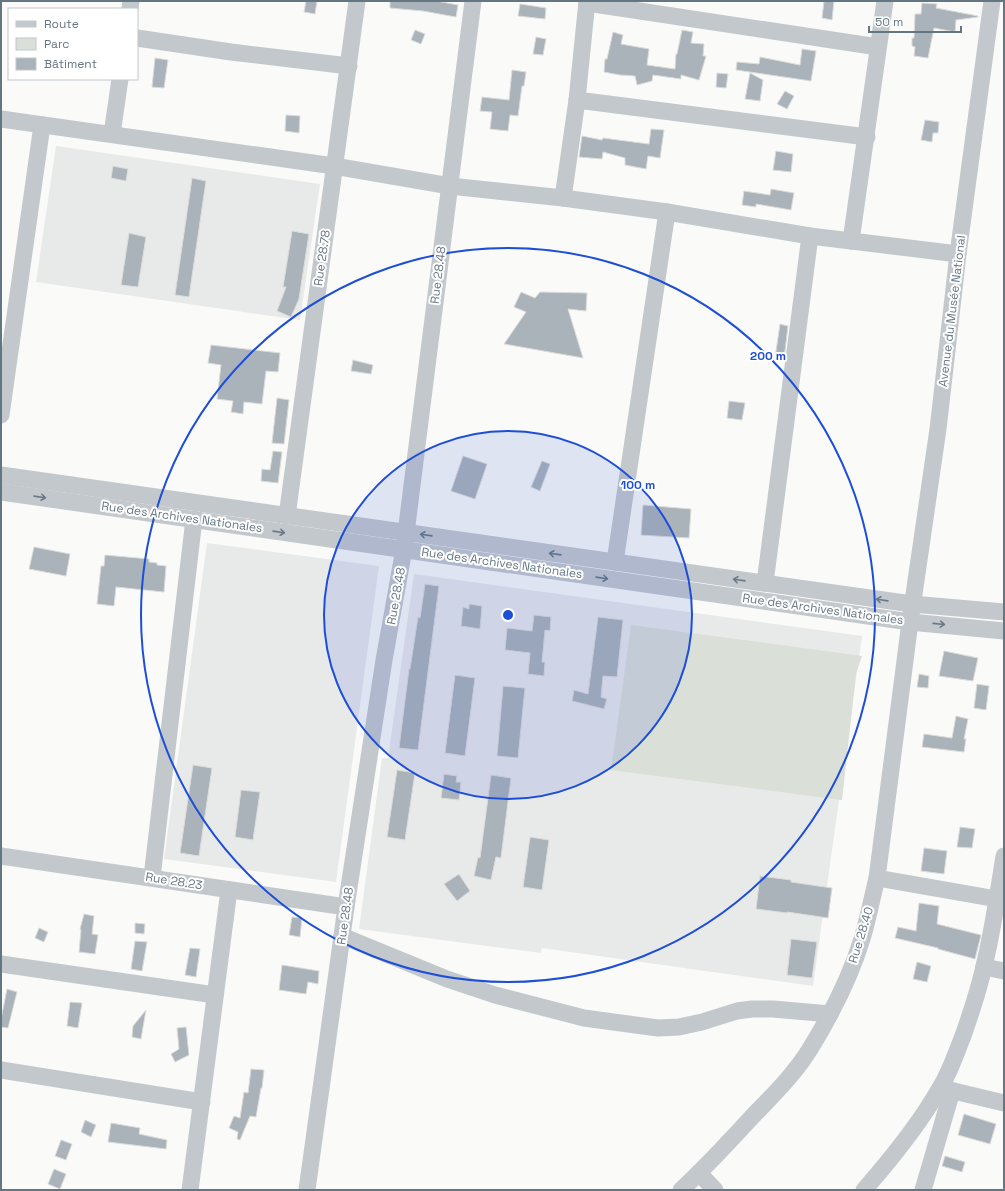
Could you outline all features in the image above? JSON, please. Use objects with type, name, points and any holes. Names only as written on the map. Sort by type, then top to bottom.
[{"type":"street","name":"Rue 28.78","points":[[287,516],[357,1]]},
{"type":"street","name":"Rue 28.48","points":[[307,1190],[346,908],[384,660],[404,549],[473,1]]},
{"type":"street","points":[[851,241],[867,138],[885,1]]},
{"type":"street","name":"Avenue du Musée National","points":[[910,622],[938,429],[958,254],[992,1]]},
{"type":"street","points":[[563,198],[577,100],[587,2],[878,47]]},
{"type":"street","points":[[138,38],[231,52],[349,66]]},
{"type":"street","points":[[112,134],[120,80]]},
{"type":"street","points":[[577,100],[867,138]]},
{"type":"street","points":[[1,119],[334,166],[450,186],[563,198],[667,212],[810,236],[958,254]]},
{"type":"street","points":[[1,415],[42,125]]},
{"type":"street","points":[[615,562],[667,212]]},
{"type":"street","points":[[765,583],[810,236]]},
{"type":"street","name":"Rue des Archives Nationales","points":[[1,475],[912,604],[1004,612]]},
{"type":"street","name":"Rue des Archives Nationales","points":[[1,492],[910,622],[1004,631]]},
{"type":"street","points":[[152,877],[194,519]]},
{"type":"street","name":"Rue 28.40","points":[[680,1190],[699,1173],[782,1086],[809,1050],[830,1014],[849,973],[862,940],[878,878],[910,622]]},
{"type":"street","name":"Rue 28.23","points":[[1,856],[152,877],[346,908]]},
{"type":"street","points":[[923,1190],[946,1089],[984,967],[1004,856]]},
{"type":"street","points":[[878,878],[997,899]]},
{"type":"street","points":[[190,1190],[228,890]]},
{"type":"street","points":[[342,936],[410,964],[488,993],[584,1018],[665,1028],[679,1027],[702,1022],[737,1011],[752,1009],[774,1009],[830,1014]]},
{"type":"street","points":[[1,964],[215,995]]},
{"type":"street","points":[[984,967],[1004,971]]},
{"type":"street","points":[[1,1070],[202,1102]]},
{"type":"street","points":[[946,1089],[1004,1103]]},
{"type":"street","points":[[864,1190],[896,1153],[946,1089]]},
{"type":"street","points":[[699,1173],[715,1190]]},
{"type":"shaded area","points":[[56,146],[320,184],[300,320],[36,282]]},
{"type":"shaded area","points":[[207,543],[379,566],[336,882],[164,859]]},
{"type":"shaded area","points":[[414,574],[862,636],[813,986],[542,948],[541,953],[359,929],[382,758],[388,758]]},
{"type":"green space","points":[[631,625],[862,656],[856,674],[842,800],[611,770]]},
{"type":"building","points":[[306,1],[317,1],[315,14],[304,12]]},
{"type":"building","points":[[390,1],[436,1],[458,5],[456,17],[423,11],[390,8]]},
{"type":"building","points":[[824,1],[834,1],[832,20],[822,18]]},
{"type":"building","points":[[922,3],[937,4],[936,8],[978,17],[956,20],[955,32],[934,28],[928,58],[914,56],[915,47],[912,46],[912,38],[914,38],[915,14],[921,14]]},
{"type":"building","points":[[520,4],[546,8],[545,19],[518,16]]},
{"type":"building","points":[[415,30],[425,34],[421,44],[411,40]]},
{"type":"building","points":[[682,30],[693,32],[691,43],[704,44],[703,56],[706,56],[699,80],[681,75],[681,79],[653,75],[652,81],[637,85],[635,76],[604,72],[605,59],[607,59],[613,32],[623,35],[621,44],[649,49],[647,65],[675,69],[676,54]]},
{"type":"building","points":[[536,37],[546,39],[543,55],[533,54]]},
{"type":"building","points":[[802,49],[816,51],[811,81],[736,70],[737,62],[759,64],[760,57],[800,65]]},
{"type":"building","points":[[155,58],[168,60],[164,88],[152,87]]},
{"type":"building","points":[[512,70],[526,72],[524,86],[522,86],[518,116],[510,115],[508,131],[490,129],[492,112],[480,111],[482,97],[509,100]]},
{"type":"building","points":[[717,73],[728,74],[726,88],[716,87]]},
{"type":"building","points":[[750,73],[763,80],[760,101],[745,99]]},
{"type":"building","points":[[785,91],[794,96],[787,109],[777,104]]},
{"type":"building","points":[[286,115],[300,116],[299,133],[285,131]]},
{"type":"building","points":[[925,120],[939,122],[938,133],[933,133],[932,142],[921,140]]},
{"type":"building","points":[[651,129],[664,130],[660,158],[648,156],[646,169],[625,165],[625,158],[603,152],[602,159],[579,157],[582,136],[602,140],[603,138],[649,144]]},
{"type":"building","points":[[776,151],[793,154],[791,172],[773,170]]},
{"type":"building","points":[[113,166],[128,169],[126,181],[111,178]]},
{"type":"building","points":[[192,178],[206,181],[189,297],[175,295]]},
{"type":"building","points":[[771,189],[794,193],[791,210],[756,204],[756,207],[742,205],[744,191],[770,195]]},
{"type":"building","points":[[292,231],[309,234],[299,299],[291,317],[277,311],[286,287],[283,287]]},
{"type":"building","points":[[129,233],[146,237],[138,287],[121,285]]},
{"type":"building","points":[[521,292],[535,298],[540,292],[587,293],[586,311],[568,309],[583,358],[504,344],[526,312],[514,307]]},
{"type":"building","points":[[780,324],[788,326],[784,359],[775,358]]},
{"type":"building","points":[[211,345],[280,353],[278,372],[266,371],[262,404],[244,402],[243,414],[231,412],[233,401],[217,399],[221,365],[208,363]]},
{"type":"building","points":[[353,360],[373,365],[371,374],[351,371]]},
{"type":"building","points":[[277,398],[289,400],[284,444],[272,443]]},
{"type":"building","points":[[729,401],[745,403],[742,420],[727,418]]},
{"type":"building","points":[[273,451],[282,452],[278,483],[261,481],[262,469],[270,470]]},
{"type":"building","points":[[463,456],[487,464],[475,499],[451,491]]},
{"type":"building","points":[[542,461],[550,464],[540,491],[531,487]]},
{"type":"building","points":[[643,505],[691,509],[689,538],[641,535]]},
{"type":"building","points":[[34,547],[70,554],[66,576],[29,569]]},
{"type":"building","points":[[105,555],[149,559],[149,562],[166,566],[164,592],[116,587],[114,606],[97,604],[101,566],[104,566]]},
{"type":"building","points":[[425,584],[439,586],[418,750],[399,748],[409,669],[418,617],[420,618]]},
{"type":"building","points":[[469,604],[482,606],[480,629],[461,626],[463,607],[469,609]]},
{"type":"building","points":[[534,615],[551,617],[550,631],[545,630],[542,662],[545,662],[544,676],[528,674],[530,653],[505,650],[507,628],[532,631]]},
{"type":"building","points":[[598,617],[623,620],[617,677],[603,676],[601,697],[607,699],[604,709],[572,701],[574,690],[588,694]]},
{"type":"building","points":[[944,651],[978,658],[973,681],[939,676]]},
{"type":"building","points":[[919,674],[929,676],[928,688],[917,687]]},
{"type":"building","points":[[455,675],[475,678],[465,756],[445,753]]},
{"type":"building","points":[[977,684],[989,686],[986,710],[974,708]]},
{"type":"building","points":[[503,686],[525,688],[518,758],[497,756]]},
{"type":"building","points":[[956,716],[968,719],[964,739],[966,739],[964,752],[922,747],[924,734],[952,738]]},
{"type":"building","points":[[193,765],[212,768],[199,856],[180,853]]},
{"type":"building","points":[[397,770],[415,773],[405,840],[387,837]]},
{"type":"building","points":[[444,774],[457,776],[456,782],[461,782],[459,800],[441,798]]},
{"type":"building","points":[[491,775],[511,778],[501,858],[496,857],[491,880],[474,876],[478,857],[480,858]]},
{"type":"building","points":[[241,790],[260,792],[253,840],[235,837]]},
{"type":"building","points":[[960,827],[975,829],[972,848],[957,847]]},
{"type":"building","points":[[530,837],[549,840],[542,890],[523,887]]},
{"type":"building","points":[[924,848],[947,851],[944,874],[921,871]]},
{"type":"building","points":[[459,874],[470,891],[457,901],[444,884]]},
{"type":"building","points":[[760,876],[832,888],[828,918],[756,909]]},
{"type":"building","points":[[919,903],[939,906],[937,924],[981,935],[975,959],[938,948],[895,938],[898,927],[916,931]]},
{"type":"building","points":[[84,914],[94,916],[92,934],[98,935],[95,954],[79,952],[80,929]]},
{"type":"building","points":[[292,917],[302,918],[300,937],[289,935]]},
{"type":"building","points":[[135,923],[145,924],[144,934],[135,933]]},
{"type":"building","points":[[39,928],[48,932],[44,942],[35,938]]},
{"type":"building","points":[[791,939],[817,942],[812,978],[787,975]]},
{"type":"building","points":[[135,941],[147,942],[142,971],[131,969]]},
{"type":"building","points":[[190,948],[200,949],[196,977],[185,975]]},
{"type":"building","points":[[917,962],[931,966],[927,982],[913,979]]},
{"type":"building","points":[[282,965],[319,971],[318,984],[308,982],[306,994],[279,990]]},
{"type":"building","points":[[7,989],[17,992],[8,1028],[1,1027],[1,1019]]},
{"type":"building","points":[[70,1002],[82,1003],[78,1028],[67,1026]]},
{"type":"building","points":[[146,1010],[141,1039],[132,1037],[133,1026]]},
{"type":"building","points":[[186,1027],[189,1055],[175,1062],[171,1054],[179,1049],[177,1028]]},
{"type":"building","points":[[251,1069],[264,1070],[262,1088],[256,1117],[250,1116],[240,1140],[237,1139],[238,1132],[229,1128],[234,1116],[240,1118],[244,1092],[248,1093]]},
{"type":"building","points":[[964,1114],[996,1124],[990,1144],[958,1135]]},
{"type":"building","points":[[85,1120],[96,1125],[91,1137],[81,1132]]},
{"type":"building","points":[[111,1123],[140,1128],[139,1134],[167,1140],[166,1149],[108,1142]]},
{"type":"building","points":[[61,1140],[72,1144],[66,1160],[55,1156]]},
{"type":"building","points":[[945,1156],[965,1162],[962,1172],[942,1166]]},
{"type":"building","points":[[54,1169],[66,1174],[60,1189],[48,1184]]}]
